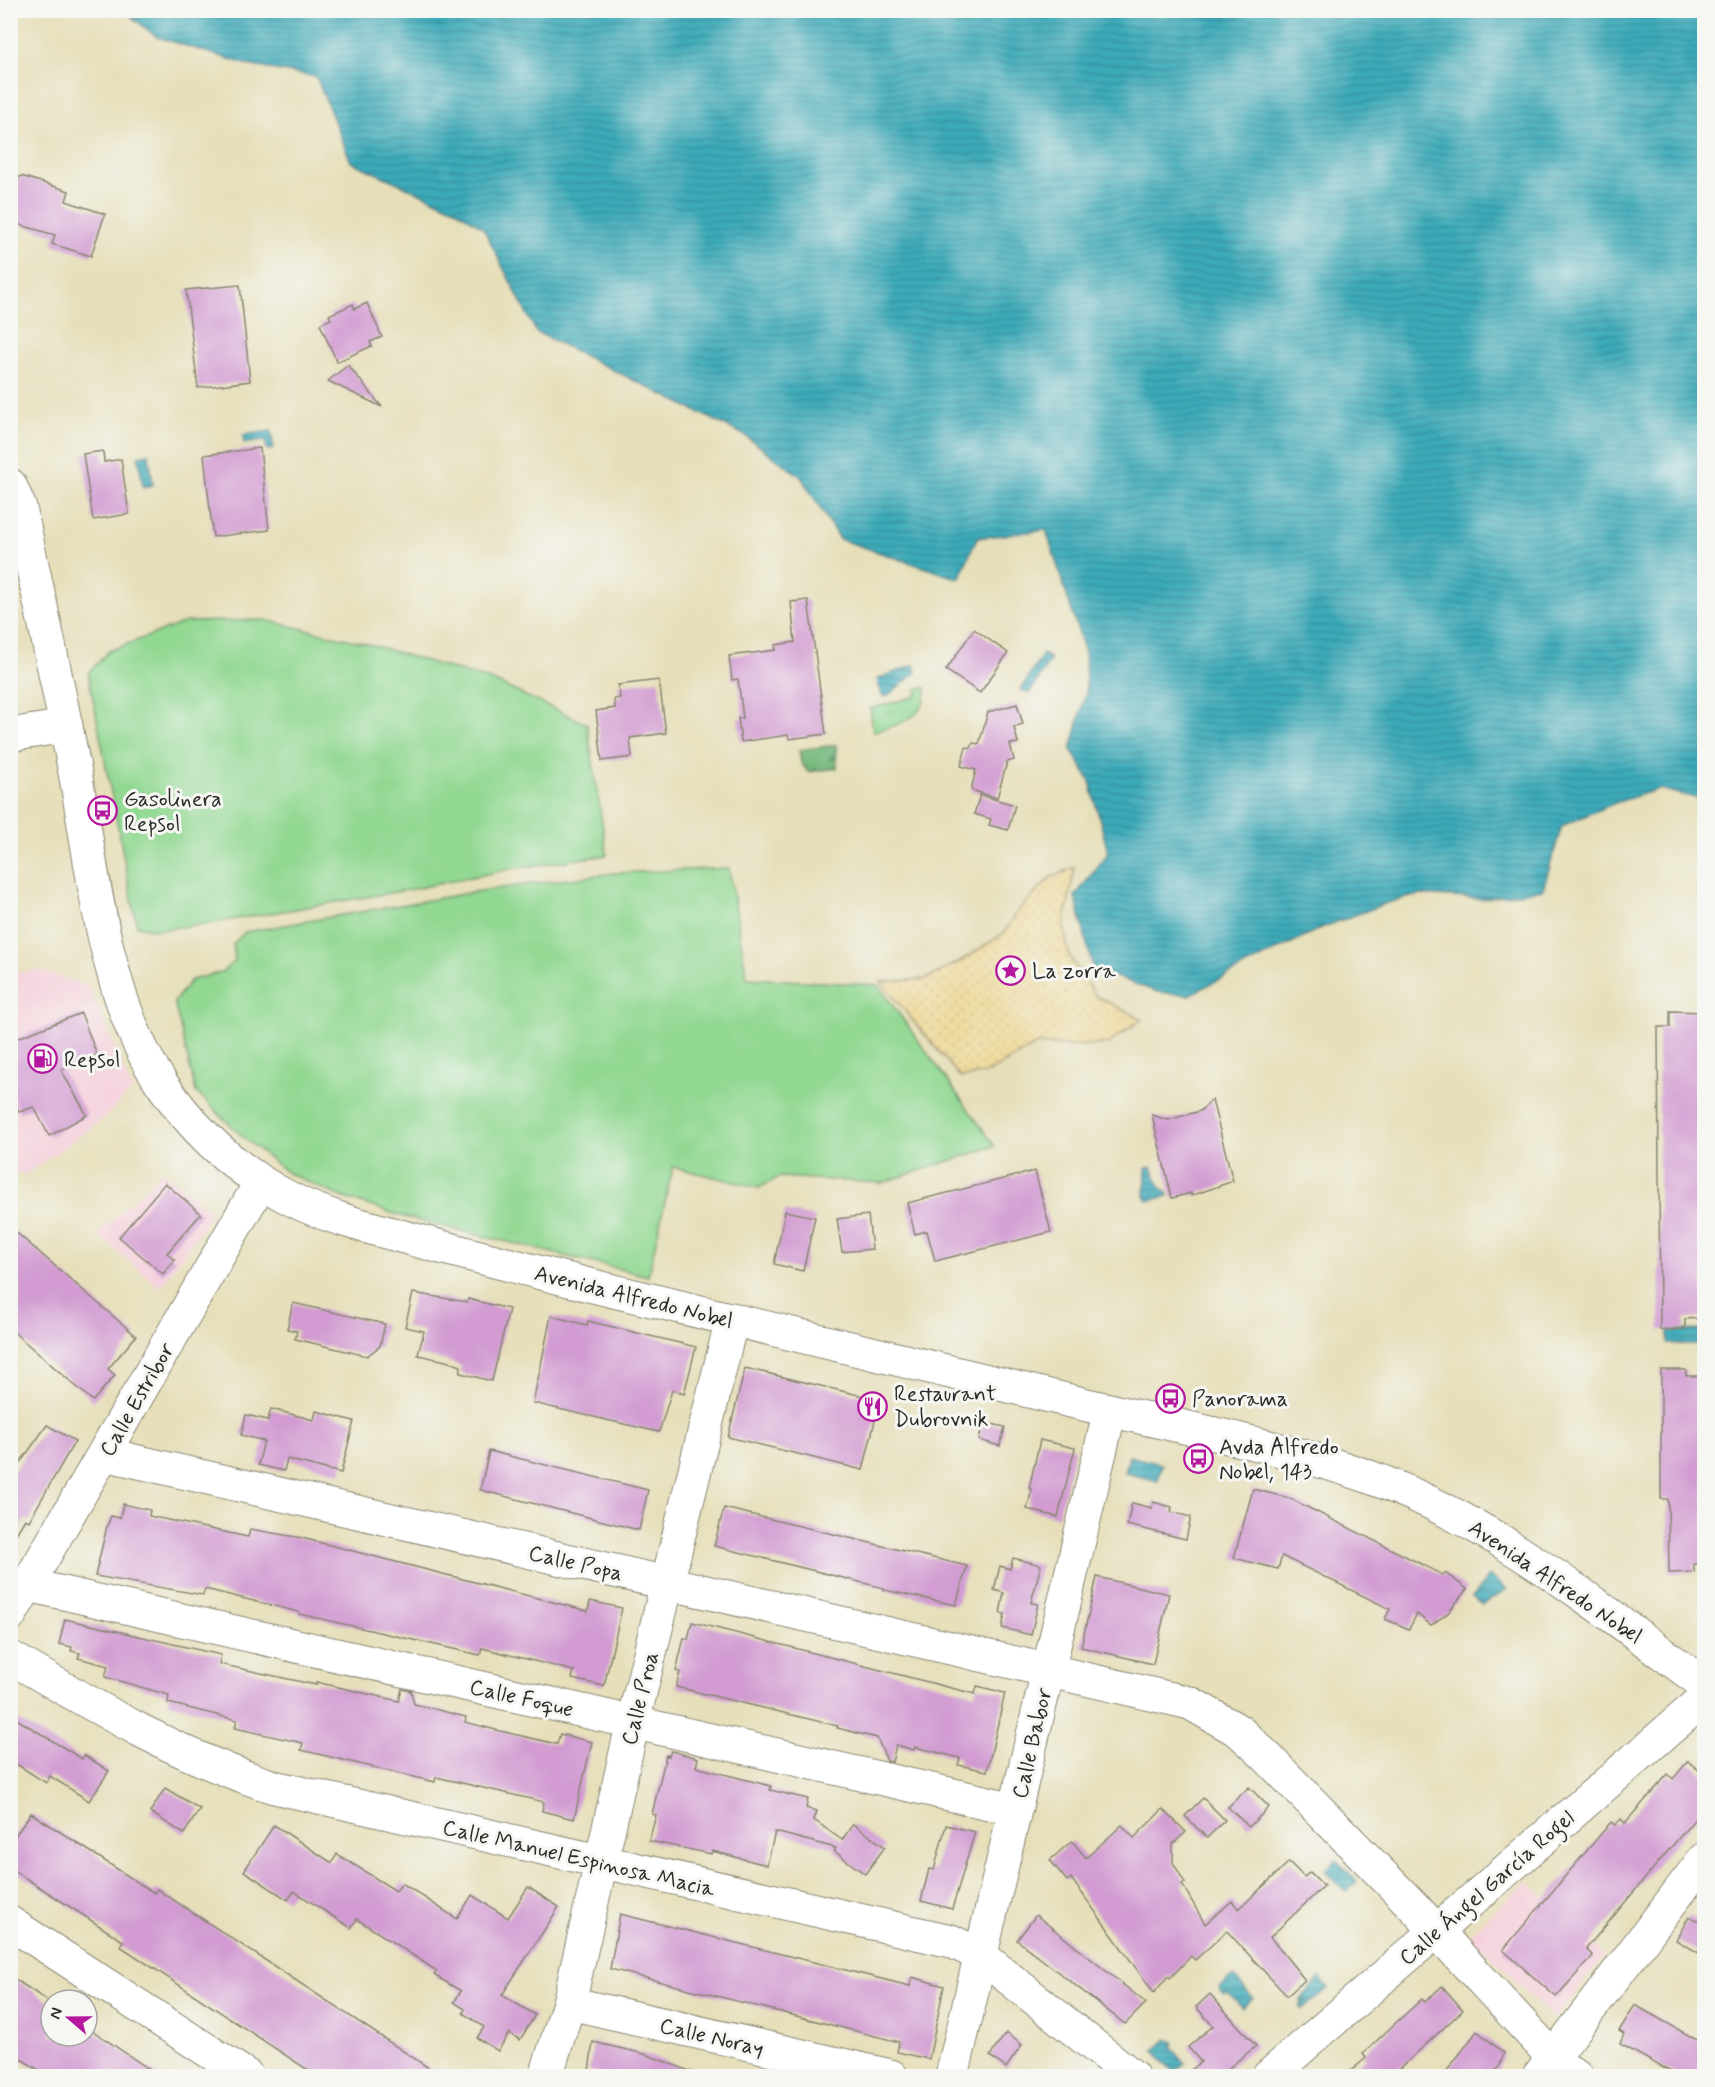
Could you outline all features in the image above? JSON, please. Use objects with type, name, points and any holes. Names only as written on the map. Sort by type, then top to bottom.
[{"type":"street","name":"Avenida Alfredo Nobel","points":[[10,485],[20,508],[66,726],[109,953],[123,1007],[141,1049],[160,1081],[198,1130],[224,1155],[261,1182],[319,1212],[357,1225],[540,1273],[1317,1461],[1401,1489],[1442,1507],[1518,1550],[1704,1684]]},
{"type":"street","points":[[10,735],[66,726]]},
{"type":"street","name":"Calle Estribor","points":[[10,1615],[261,1182]]},
{"type":"street","name":"Calle Proa","points":[[546,2076],[569,2004],[633,1722],[732,1319]]},
{"type":"street","name":"Calle Babor","points":[[952,2076],[1110,1410]]},
{"type":"street","name":"Calle Popa","points":[[104,1454],[1190,1703],[1239,1731],[1320,1810],[1435,1930],[1556,2070]]},
{"type":"street","name":"Calle Foque","points":[[28,1585],[1015,1809]]},
{"type":"street","name":"Calle Manuel Espinosa Macia","points":[[10,1658],[110,1715],[198,1760],[274,1786],[600,1863],[951,1941],[980,1955],[1132,2076]]},
{"type":"street","name":"Calle Ángel García Rogel","points":[[1269,2076],[1704,1699]]},
{"type":"street","points":[[1556,2070],[1700,1875]]},
{"type":"street","points":[[10,1923],[247,2076]]},
{"type":"street","name":"Calle Noray","points":[[569,2004],[891,2076]]},
{"type":"shaded area","points":[[39,970],[89,987],[132,1090],[103,1119],[25,1175],[15,1172],[11,1158],[11,974]]},
{"type":"shaded area","points":[[163,1171],[212,1213],[160,1288],[98,1234]]},
{"type":"shaded area","points":[[1527,1881],[1605,1955],[1554,2019],[1469,1934]]},
{"type":"green space","points":[[265,620],[369,644],[493,681],[587,724],[607,855],[511,869],[413,889],[207,924],[156,930],[137,926],[88,673],[109,651],[186,622]]},
{"type":"green space","points":[[926,688],[925,699],[916,714],[892,727],[873,732],[870,709],[917,696],[916,690]]},
{"type":"green space","points":[[836,745],[837,768],[808,772],[801,763],[799,750]]},
{"type":"green space","points":[[729,868],[747,978],[878,985],[995,1146],[882,1183],[779,1177],[759,1188],[673,1167],[648,1276],[404,1217],[339,1196],[288,1173],[244,1138],[196,1092],[174,1002],[191,980],[222,972],[235,961],[233,944],[245,932],[480,891],[614,873]]},
{"type":"sand","name":"La zorra","points":[[1075,867],[1064,926],[1069,956],[1096,996],[1142,1019],[1108,1044],[1069,1046],[1037,1044],[987,1073],[961,1078],[881,982],[926,979],[961,961],[1004,933],[1017,912],[1050,878]]},
{"type":"water","points":[[124,11],[1704,11],[1704,800],[1659,789],[1615,803],[1562,826],[1543,889],[1482,899],[1420,895],[1390,902],[1321,928],[1189,995],[1157,992],[1093,969],[1075,896],[1108,853],[1090,781],[1071,750],[1086,692],[1085,653],[1046,530],[977,538],[959,579],[839,539],[801,477],[744,435],[536,332],[483,228],[455,209],[351,162],[316,77],[252,66],[157,37]]},
{"type":"water","points":[[271,431],[274,449],[267,450],[265,441],[244,444],[243,435]]},
{"type":"water","points":[[149,454],[153,485],[143,487],[138,456]]},
{"type":"water","points":[[1043,654],[1051,659],[1029,694],[1021,689]]},
{"type":"water","points":[[914,665],[916,673],[886,697],[881,695],[877,679]]},
{"type":"water","points":[[1152,1167],[1160,1187],[1167,1192],[1168,1196],[1148,1201],[1145,1196],[1146,1168]]},
{"type":"water","points":[[1704,1330],[1704,1344],[1668,1344],[1668,1331]]},
{"type":"water","points":[[1129,1456],[1162,1464],[1158,1481],[1125,1473]]},
{"type":"water","points":[[1489,1576],[1507,1589],[1483,1605],[1472,1597]]},
{"type":"water","points":[[1336,1860],[1357,1881],[1347,1892],[1325,1871]]},
{"type":"water","points":[[1233,1976],[1253,1998],[1242,2008],[1228,1993],[1225,1995],[1219,1988]]},
{"type":"water","points":[[1320,1978],[1329,1988],[1302,2010],[1299,2006],[1307,1999],[1302,2002],[1300,2000]]},
{"type":"water","points":[[1167,2039],[1174,2042],[1172,2048],[1185,2063],[1173,2073],[1154,2050]]},
{"type":"building","points":[[21,176],[69,191],[66,201],[105,214],[91,256],[52,244],[55,235],[10,222],[10,186]]},
{"type":"building","points":[[240,285],[250,381],[198,388],[186,290]]},
{"type":"building","points":[[367,303],[382,337],[370,342],[372,346],[337,362],[320,324],[331,319],[329,315],[353,304],[354,309]]},
{"type":"building","points":[[348,365],[382,407],[328,381]]},
{"type":"building","points":[[260,448],[269,530],[213,537],[204,455]]},
{"type":"building","points":[[103,451],[104,462],[121,459],[129,514],[93,520],[83,454]]},
{"type":"building","points":[[808,600],[826,734],[789,739],[788,735],[741,742],[738,718],[743,718],[738,679],[732,680],[729,656],[776,650],[775,645],[795,642],[791,602]]},
{"type":"building","points":[[974,629],[1008,653],[980,693],[946,670]]},
{"type":"building","points":[[659,680],[666,733],[630,738],[632,757],[602,761],[596,711],[615,708],[614,699],[620,698],[618,685]]},
{"type":"building","points":[[1017,704],[1023,724],[1014,727],[1018,743],[1010,744],[1014,760],[1007,762],[997,798],[971,790],[976,770],[961,766],[966,747],[971,748],[973,743],[979,744],[988,712]]},
{"type":"building","points":[[980,795],[1015,805],[1008,830],[989,825],[991,819],[974,814]]},
{"type":"building","points":[[1670,1011],[1704,1012],[1704,1318],[1685,1319],[1685,1329],[1660,1330],[1658,1027],[1670,1027]]},
{"type":"building","points":[[81,1013],[97,1055],[61,1070],[87,1115],[49,1136],[34,1107],[19,1112],[10,1090],[10,1041]]},
{"type":"building","points":[[1212,1100],[1233,1181],[1191,1196],[1191,1193],[1172,1198],[1152,1115],[1168,1120],[1200,1111]]},
{"type":"building","points":[[1035,1171],[1051,1232],[935,1261],[927,1231],[915,1234],[907,1203]]},
{"type":"building","points":[[165,1183],[201,1214],[167,1253],[175,1260],[163,1274],[119,1237]]},
{"type":"building","points":[[785,1211],[815,1217],[803,1271],[774,1264]]},
{"type":"building","points":[[868,1215],[872,1249],[842,1252],[837,1219]]},
{"type":"building","points":[[10,1227],[136,1336],[108,1369],[115,1375],[93,1401],[10,1329]]},
{"type":"building","points":[[413,1293],[467,1302],[468,1299],[509,1309],[492,1381],[460,1373],[461,1366],[418,1355],[424,1331],[405,1327]]},
{"type":"building","points":[[293,1303],[385,1324],[380,1346],[367,1356],[295,1339],[297,1331],[287,1329]]},
{"type":"building","points":[[551,1316],[587,1325],[588,1321],[696,1347],[684,1394],[672,1390],[659,1432],[533,1403]]},
{"type":"building","points":[[745,1368],[880,1400],[863,1470],[728,1437]]},
{"type":"building","points":[[1661,1370],[1686,1370],[1686,1376],[1704,1376],[1704,1555],[1701,1555],[1702,1564],[1694,1564],[1694,1572],[1669,1573],[1668,1499],[1661,1499]]},
{"type":"building","points":[[271,1409],[314,1420],[316,1411],[354,1421],[341,1473],[287,1459],[284,1471],[258,1465],[264,1441],[241,1435],[246,1415],[268,1420]]},
{"type":"building","points":[[983,1422],[1005,1427],[1000,1446],[979,1440]]},
{"type":"building","points":[[47,1425],[75,1441],[29,1521],[25,1519],[10,1544],[10,1477]]},
{"type":"building","points":[[1040,1440],[1075,1448],[1058,1517],[1027,1509],[1032,1489],[1029,1488]]},
{"type":"building","points":[[489,1451],[648,1490],[639,1530],[480,1490]]},
{"type":"building","points":[[1253,1489],[1289,1498],[1443,1575],[1445,1573],[1467,1589],[1448,1613],[1431,1625],[1417,1614],[1409,1629],[1385,1619],[1390,1609],[1282,1556],[1278,1569],[1234,1558]]},
{"type":"building","points":[[1153,1502],[1172,1507],[1171,1512],[1191,1517],[1186,1539],[1127,1525],[1132,1503],[1152,1508]]},
{"type":"building","points":[[123,1504],[150,1510],[149,1516],[248,1537],[250,1529],[302,1538],[588,1611],[590,1601],[622,1608],[604,1686],[572,1679],[574,1671],[482,1648],[480,1655],[299,1614],[299,1612],[205,1589],[203,1595],[95,1576],[107,1526],[111,1516],[120,1518]]},
{"type":"building","points":[[724,1508],[967,1566],[956,1605],[884,1590],[884,1588],[714,1546]]},
{"type":"building","points":[[1013,1558],[1041,1565],[1031,1603],[1038,1604],[1031,1635],[1002,1628],[1005,1614],[1000,1613],[1004,1593],[994,1590],[1000,1566],[1010,1569]]},
{"type":"building","points":[[1097,1577],[1169,1594],[1153,1664],[1081,1647]]},
{"type":"building","points":[[65,1619],[221,1655],[219,1664],[316,1685],[316,1682],[399,1701],[402,1689],[411,1691],[414,1704],[466,1717],[465,1722],[500,1731],[557,1744],[560,1734],[592,1742],[574,1819],[542,1811],[544,1802],[436,1777],[435,1782],[301,1750],[303,1743],[235,1728],[237,1720],[168,1703],[169,1695],[105,1677],[108,1666],[78,1658],[80,1653],[71,1651],[72,1647],[59,1644]]},
{"type":"building","points":[[692,1622],[975,1694],[977,1686],[1005,1693],[987,1771],[958,1765],[960,1758],[915,1747],[914,1750],[896,1745],[892,1762],[887,1761],[877,1738],[837,1728],[838,1726],[676,1687],[680,1672],[676,1671],[684,1638],[688,1639]]},
{"type":"building","points":[[10,1715],[82,1759],[84,1755],[109,1771],[89,1801],[50,1776],[46,1783],[10,1760]]},
{"type":"building","points":[[671,1751],[698,1758],[696,1767],[771,1786],[770,1790],[808,1799],[806,1808],[817,1811],[814,1820],[842,1840],[853,1824],[885,1847],[865,1874],[834,1851],[836,1848],[775,1832],[767,1865],[712,1851],[711,1854],[649,1841],[656,1815],[652,1814],[666,1755],[669,1756]]},
{"type":"building","points":[[1688,1761],[1704,1775],[1704,1808],[1586,1949],[1593,1956],[1556,1997],[1503,1950],[1611,1822],[1615,1825],[1621,1819],[1625,1823],[1668,1774],[1673,1779]]},
{"type":"building","points":[[1249,1787],[1269,1807],[1249,1827],[1228,1807]]},
{"type":"building","points":[[165,1788],[200,1809],[184,1834],[150,1812]]},
{"type":"building","points":[[1203,1798],[1225,1820],[1207,1838],[1185,1816]]},
{"type":"building","points":[[1163,1809],[1186,1832],[1173,1844],[1173,1862],[1185,1883],[1182,1884],[1205,1924],[1232,1901],[1239,1909],[1289,1862],[1304,1877],[1310,1872],[1324,1886],[1270,1937],[1305,1980],[1287,1996],[1227,1931],[1195,1960],[1191,1956],[1170,1978],[1168,1976],[1154,1993],[1071,1878],[1067,1881],[1050,1860],[1072,1841],[1086,1858],[1122,1825],[1134,1838]]},
{"type":"building","points":[[31,1813],[154,1893],[157,1889],[441,2076],[317,2076],[120,1946],[123,1941],[10,1868],[10,1843]]},
{"type":"building","points":[[274,1825],[332,1863],[337,1854],[396,1891],[402,1883],[457,1919],[472,1895],[508,1918],[528,1887],[559,1907],[502,1995],[535,2015],[520,2040],[509,2033],[498,2051],[477,2038],[484,2027],[463,2013],[465,2009],[454,2002],[461,1991],[434,1975],[437,1971],[357,1919],[351,1928],[294,1891],[288,1900],[244,1871]]},
{"type":"building","points":[[946,1825],[975,1832],[952,1909],[921,1901],[929,1869],[934,1870]]},
{"type":"building","points":[[620,1914],[910,1986],[912,1977],[944,1986],[929,2059],[897,2052],[899,2042],[610,1969]]},
{"type":"building","points":[[1036,1915],[1146,2003],[1125,2024],[1017,1940]]},
{"type":"building","points":[[1689,1916],[1704,1924],[1704,1956],[1676,1940]]},
{"type":"building","points":[[10,1976],[39,1995],[39,2048],[99,2048],[99,2035],[159,2076],[48,2076],[10,2052]]},
{"type":"building","points":[[1442,1986],[1463,2010],[1392,2076],[1345,2076],[1366,2058],[1363,2054],[1389,2029],[1422,1999],[1425,2002]]},
{"type":"building","points":[[1210,1994],[1256,2046],[1230,2067],[1225,2076],[1183,2076],[1201,2062],[1188,2047],[1213,2026],[1196,2007]]},
{"type":"building","points":[[1635,2005],[1704,2044],[1704,2076],[1678,2076],[1620,2044],[1624,2034],[1619,2031]]},
{"type":"building","points":[[1477,2031],[1504,2053],[1499,2067],[1492,2076],[1443,2076]]},
{"type":"building","points":[[1006,2033],[1022,2045],[1006,2068],[990,2056]]},
{"type":"building","points":[[593,2042],[645,2054],[698,2074],[698,2076],[612,2076],[589,2071]]},
{"type":"place","name":"Gasolinera Repsol","points":[[103,811]]},
{"type":"place","name":"La zorra","points":[[1011,970]]},
{"type":"place","name":"Repsol","points":[[43,1059]]},
{"type":"place","name":"Panorama","points":[[1171,1398]]},
{"type":"place","name":"Restaurant Dubrovnik","points":[[873,1406]]},
{"type":"place","name":"Avda Alfredo Nobel, 143","points":[[1198,1459]]}]
